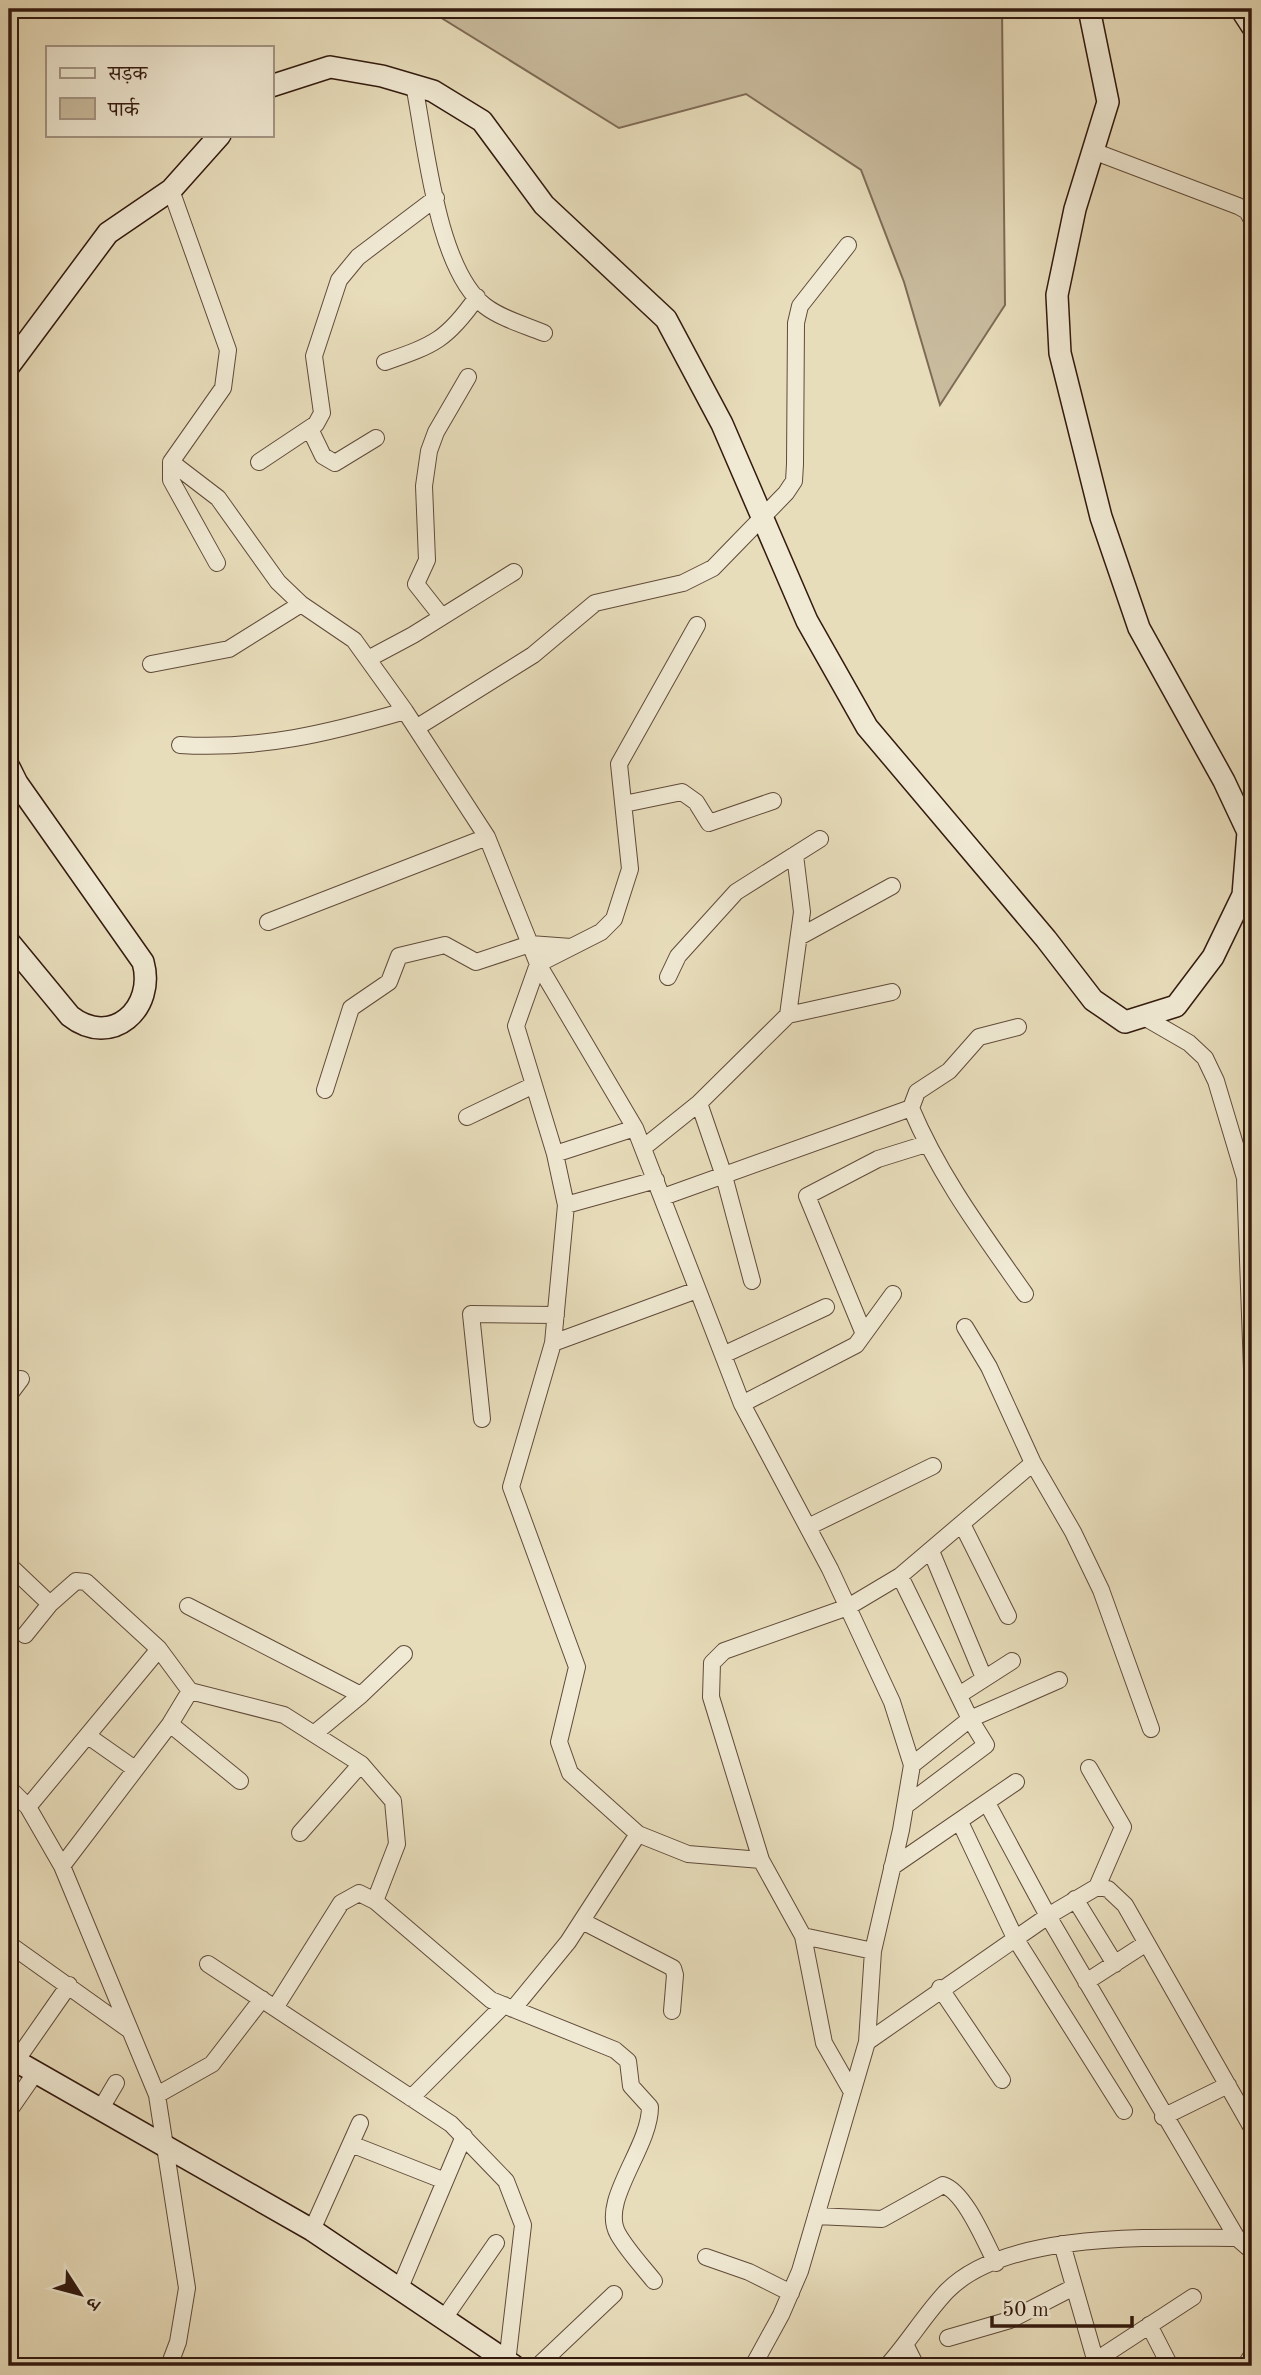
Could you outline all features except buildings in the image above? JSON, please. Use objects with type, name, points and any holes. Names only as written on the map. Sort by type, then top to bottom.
[{"type":"street","points":[[273,85],[330,67],[433,91],[482,121],[544,205],[666,319],[722,424],[807,621],[867,727],[1046,939],[1093,1000],[1125,1023],[1176,1006],[1213,957],[1243,895],[1248,832],[1224,781],[1139,628],[1101,517],[1060,353],[1057,295],[1075,209],[1108,102],[1089,9]]},
{"type":"street","points":[[414,85],[436,198],[454,267],[477,297],[499,314],[544,334]]},
{"type":"street","points":[[9,366],[108,233],[171,190],[219,136]]},
{"type":"street","points":[[1093,150],[1238,206],[1247,211],[1252,220]]},
{"type":"street","points":[[171,190],[228,350],[223,388],[171,462],[171,480],[217,563]]},
{"type":"street","points":[[259,462],[310,429],[322,413],[314,356],[339,280],[358,257],[436,198]]},
{"type":"street","points":[[416,728],[533,655],[595,603],[683,583],[713,568],[794,481],[796,323],[800,306],[848,245]]},
{"type":"street","points":[[386,362],[443,338],[456,328],[477,297]]},
{"type":"street","points":[[442,617],[416,584],[428,551],[424,486],[429,451],[436,432],[468,377]]},
{"type":"street","points":[[310,429],[323,456],[335,463],[376,438]]},
{"type":"street","points":[[171,462],[218,498],[278,582],[301,604],[354,640],[405,711],[487,836],[538,964],[635,1128],[742,1404],[848,1607],[892,1702],[912,1765],[873,1951],[867,2042],[791,2293],[753,2366]]},
{"type":"street","points":[[368,659],[514,572]]},
{"type":"street","points":[[151,664],[229,649],[301,604]]},
{"type":"street","points":[[697,625],[619,764],[630,869],[622,902],[614,919],[601,932],[538,964],[516,1026],[555,1154],[566,1205],[553,1343],[511,1487],[578,1667],[559,1742],[570,1773],[638,1834],[688,1854],[761,1860]]},
{"type":"street","points":[[180,745],[227,748],[322,735],[405,711]]},
{"type":"street","points":[[9,767],[17,783],[144,962],[148,978],[144,995],[138,1007],[111,1028],[100,1030],[83,1026],[71,1016],[9,942]]},
{"type":"street","points":[[624,804],[682,792],[696,802],[709,823],[773,801]]},
{"type":"street","points":[[268,922],[487,836]]},
{"type":"street","points":[[668,977],[678,956],[736,892],[820,839]]},
{"type":"street","points":[[788,1015],[802,912],[795,855]]},
{"type":"street","points":[[799,937],[892,886]]},
{"type":"street","points":[[325,1090],[351,1008],[388,982],[399,956],[445,945],[476,962],[530,944],[571,947]]},
{"type":"street","points":[[643,1148],[699,1103],[788,1015],[892,992]]},
{"type":"street","points":[[1144,1017],[1189,1042],[1205,1058],[1216,1081],[1249,1191],[1252,1367]]},
{"type":"street","points":[[1018,1027],[979,1037],[942,1078],[917,1092],[911,1108],[926,1144],[966,1210],[1025,1294]]},
{"type":"street","points":[[467,1117],[534,1085]]},
{"type":"street","points":[[699,1103],[723,1176],[752,1281]]},
{"type":"street","points":[[663,1197],[911,1108]]},
{"type":"street","points":[[555,1154],[635,1128]]},
{"type":"street","points":[[864,1334],[807,1196],[878,1159],[926,1144]]},
{"type":"street","points":[[566,1205],[656,1180]]},
{"type":"street","points":[[553,1343],[698,1290]]},
{"type":"street","points":[[742,1404],[856,1345],[893,1294]]},
{"type":"street","points":[[723,1355],[826,1307]]},
{"type":"street","points":[[482,1419],[471,1314],[556,1315]]},
{"type":"street","points":[[965,1327],[989,1367],[1033,1463],[1073,1532],[1101,1590],[1151,1730]]},
{"type":"street","points":[[9,1395],[21,1379]]},
{"type":"street","points":[[852,2092],[824,2043],[803,1936],[761,1860],[711,1697],[712,1663],[724,1651],[848,1607],[900,1576],[1033,1463]]},
{"type":"street","points":[[808,1527],[933,1466]]},
{"type":"street","points":[[962,1524],[1008,1616]]},
{"type":"street","points":[[931,1551],[984,1678]]},
{"type":"street","points":[[9,1565],[50,1604]]},
{"type":"street","points":[[900,1576],[970,1719],[986,1745],[905,1806]]},
{"type":"street","points":[[25,1635],[50,1604],[76,1581],[86,1582],[159,1648],[191,1691],[285,1715],[361,1764],[393,1801],[397,1844],[375,1902]]},
{"type":"street","points":[[188,1606],[361,1695]]},
{"type":"street","points":[[28,1807],[159,1648]]},
{"type":"street","points":[[315,1733],[361,1695],[404,1654]]},
{"type":"street","points":[[958,1695],[1012,1661]]},
{"type":"street","points":[[912,1765],[970,1719],[1059,1680]]},
{"type":"street","points":[[62,1866],[170,1724],[191,1691]]},
{"type":"street","points":[[170,1724],[240,1782]]},
{"type":"street","points":[[88,1736],[135,1769]]},
{"type":"street","points":[[300,1833],[361,1764]]},
{"type":"street","points":[[867,2042],[940,1988],[1048,1916],[1097,1887],[1123,1827],[1089,1768]]},
{"type":"street","points":[[892,1867],[1016,1782]]},
{"type":"street","points":[[9,1788],[28,1807],[62,1866],[157,2095],[187,2288],[178,2342],[169,2366]]},
{"type":"street","points":[[987,1803],[1163,2117],[1237,2238],[1252,2251]]},
{"type":"street","points":[[960,1822],[1016,1938],[1124,2110]]},
{"type":"street","points":[[411,2098],[508,2007],[582,1921],[638,1834]]},
{"type":"street","points":[[1097,1887],[1108,1889],[1125,1905],[1252,2129]]},
{"type":"street","points":[[157,2095],[212,2064],[268,2004],[341,1903],[359,1893],[375,1902],[491,2000],[615,2050],[628,2061],[631,2087],[650,2107],[650,2126],[615,2201],[612,2216],[617,2232],[653,2281]]},
{"type":"street","points":[[1075,1899],[1115,1964]]},
{"type":"street","points":[[582,1921],[673,1968],[676,1975],[672,2011]]},
{"type":"street","points":[[803,1936],[873,1951]]},
{"type":"street","points":[[9,1944],[69,1984],[130,2030]]},
{"type":"street","points":[[1086,1982],[1145,1944]]},
{"type":"street","points":[[208,1964],[464,2136],[506,2181],[523,2225],[511,2365]]},
{"type":"street","points":[[69,1984],[12,2059],[312,2230],[399,2290],[445,2317],[511,2365]]},
{"type":"street","points":[[940,1988],[1002,2080]]},
{"type":"street","points":[[9,2111],[36,2072]]},
{"type":"street","points":[[100,2110],[116,2083]]},
{"type":"street","points":[[1163,2117],[1228,2085]]},
{"type":"street","points":[[312,2230],[360,2123]]},
{"type":"street","points":[[399,2290],[464,2136]]},
{"type":"street","points":[[351,2144],[445,2181]]},
{"type":"street","points":[[816,2216],[882,2219],[943,2185],[952,2188],[961,2199],[996,2263]]},
{"type":"street","points":[[887,2366],[948,2290],[973,2271],[1062,2244],[1126,2238],[1237,2238]]},
{"type":"street","points":[[445,2317],[496,2244]]},
{"type":"street","points":[[1062,2244],[1096,2363],[1193,2297]]},
{"type":"street","points":[[706,2257],[749,2272],[791,2293]]},
{"type":"street","points":[[948,2338],[1010,2320],[1074,2287]]},
{"type":"street","points":[[538,2366],[614,2294]]},
{"type":"street","points":[[1149,2325],[1170,2366]]},
{"type":"street","points":[[905,2346],[916,2366]]},
{"type":"street","points":[[1245,2366],[1252,2355]]},
{"type":"green space","points":[[427,9],[1002,9],[1005,305],[940,405],[904,282],[861,170],[746,94],[619,128]]}]
